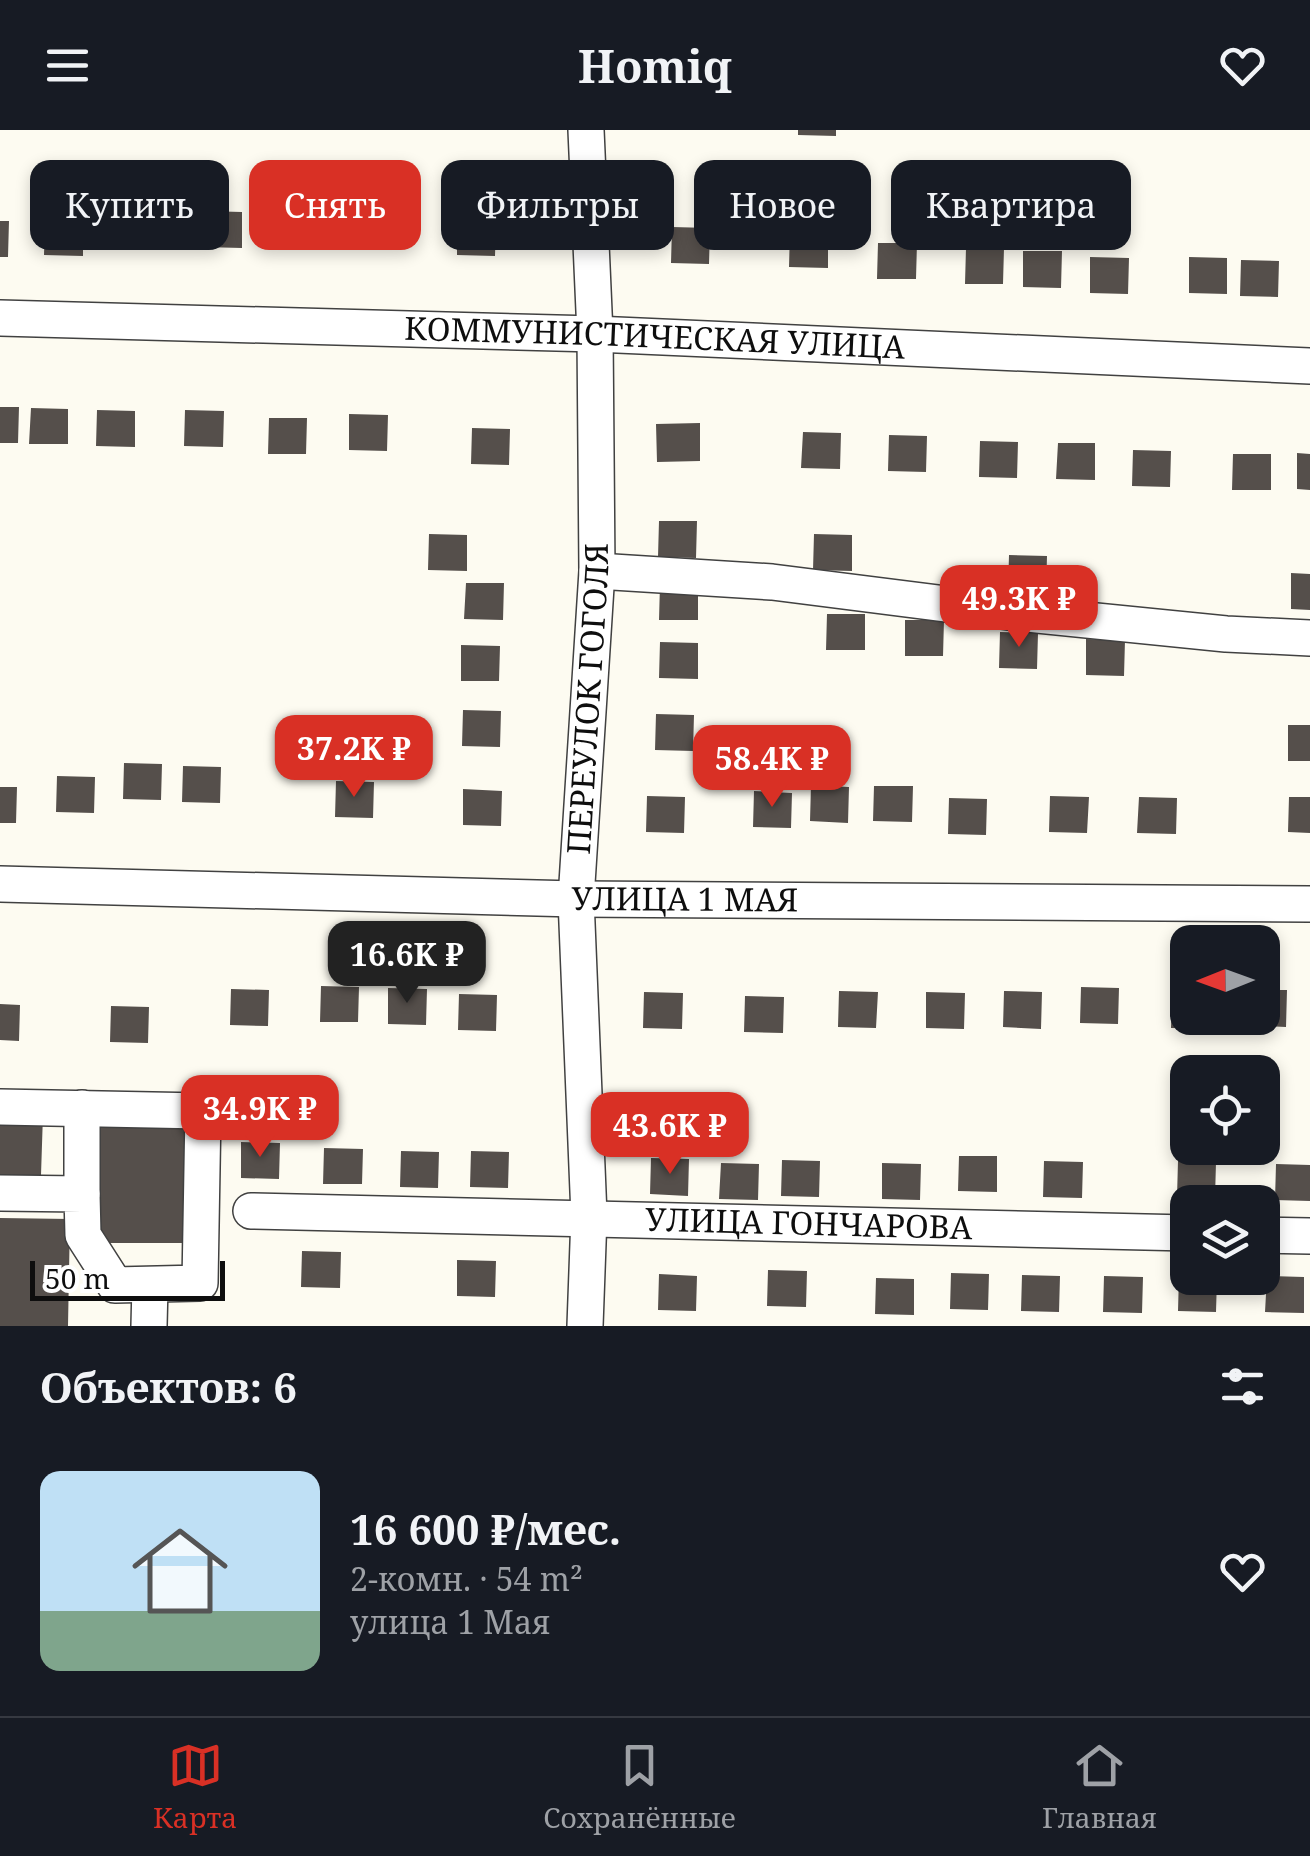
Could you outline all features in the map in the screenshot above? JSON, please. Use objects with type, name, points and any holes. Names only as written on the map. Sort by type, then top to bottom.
[{"type":"street","name":"ПЕРЕУЛОК ГОГОЛЯ","points":[[585,1326],[589,1216],[576,899],[597,571],[595,334],[586,130]]},
{"type":"street","name":"КОММУНИСТИЧЕСКАЯ УЛИЦА","points":[[0,318],[595,334],[1310,366]]},
{"type":"street","points":[[597,571],[772,582],[1226,634],[1310,638]]},
{"type":"street","name":"УЛИЦА 1 МАЯ","points":[[0,884],[576,899],[1310,904]]},
{"type":"street","points":[[0,1107],[82,1108],[203,1111],[200,1284],[114,1285],[83,1235],[82,1108]]},
{"type":"street","points":[[0,1193],[82,1194]]},
{"type":"street","name":"УЛИЦА ГОНЧАРОВА","points":[[251,1211],[1170,1233]]},
{"type":"street","points":[[1280,1235],[1310,1236]]},
{"type":"street","points":[[150,1285],[150,1326]]},
{"type":"building","points":[[798,130],[836,130],[836,136],[798,135]]},
{"type":"building","points":[[229,212],[242,212],[242,248],[229,248]]},
{"type":"building","points":[[0,221],[9,221],[8,257],[0,257]]},
{"type":"building","points":[[674,227],[694,228],[694,250],[709,250],[709,264],[671,263]]},
{"type":"building","points":[[878,243],[891,243],[891,250],[917,250],[916,279],[877,279]]},
{"type":"building","points":[[44,250],[83,250],[83,256],[44,255]]},
{"type":"building","points":[[457,250],[495,250],[495,256],[457,255]]},
{"type":"building","points":[[789,250],[828,250],[828,268],[789,267]]},
{"type":"building","points":[[966,250],[1004,250],[1003,284],[965,284]]},
{"type":"building","points":[[1023,251],[1062,251],[1061,288],[1023,287]]},
{"type":"building","points":[[1090,257],[1129,258],[1128,294],[1090,293]]},
{"type":"building","points":[[1189,257],[1227,258],[1227,294],[1189,293]]},
{"type":"building","points":[[1241,260],[1279,261],[1278,297],[1240,296]]},
{"type":"building","points":[[0,407],[19,407],[18,443],[0,443]]},
{"type":"building","points":[[31,408],[68,409],[68,444],[29,444]]},
{"type":"building","points":[[97,410],[135,411],[135,447],[96,446]]},
{"type":"building","points":[[185,410],[224,411],[223,447],[184,446]]},
{"type":"building","points":[[349,414],[388,415],[387,451],[349,450]]},
{"type":"building","points":[[269,418],[307,418],[306,454],[268,454]]},
{"type":"building","points":[[700,423],[700,461],[657,462],[656,424]]},
{"type":"building","points":[[472,428],[510,429],[509,465],[471,464]]},
{"type":"building","points":[[803,432],[841,433],[840,469],[801,468]]},
{"type":"building","points":[[889,435],[927,436],[926,472],[888,471]]},
{"type":"building","points":[[980,441],[1018,442],[1017,478],[979,477]]},
{"type":"building","points":[[1058,443],[1095,443],[1095,480],[1056,479]]},
{"type":"building","points":[[1133,450],[1171,451],[1170,487],[1132,486]]},
{"type":"building","points":[[1297,453],[1310,454],[1310,490],[1297,489]]},
{"type":"building","points":[[1233,454],[1271,454],[1271,490],[1232,490]]},
{"type":"building","points":[[659,521],[697,521],[696,558],[658,557]]},
{"type":"building","points":[[429,534],[467,535],[467,571],[428,570]]},
{"type":"building","points":[[814,534],[852,535],[852,571],[813,570]]},
{"type":"building","points":[[1009,555],[1047,556],[1046,592],[1008,591]]},
{"type":"building","points":[[1291,573],[1310,574],[1310,610],[1291,609]]},
{"type":"building","points":[[466,583],[504,583],[503,620],[464,619]]},
{"type":"building","points":[[660,584],[698,584],[698,620],[659,620]]},
{"type":"building","points":[[827,614],[865,614],[865,650],[826,650]]},
{"type":"building","points":[[905,620],[944,620],[943,656],[905,656]]},
{"type":"building","points":[[1000,632],[1038,633],[1037,669],[999,668]]},
{"type":"building","points":[[1086,639],[1125,640],[1124,676],[1086,675]]},
{"type":"building","points":[[660,642],[698,643],[698,679],[659,678]]},
{"type":"building","points":[[461,645],[500,646],[499,681],[461,681]]},
{"type":"building","points":[[463,710],[501,711],[500,747],[462,746]]},
{"type":"building","points":[[656,714],[694,715],[693,751],[655,750]]},
{"type":"building","points":[[1288,725],[1310,725],[1310,761],[1288,761]]},
{"type":"building","points":[[124,763],[162,764],[161,800],[123,799]]},
{"type":"building","points":[[183,766],[221,767],[220,803],[182,802]]},
{"type":"building","points":[[57,776],[95,777],[94,813],[56,812]]},
{"type":"building","points":[[336,781],[374,782],[373,818],[335,817]]},
{"type":"building","points":[[811,785],[849,787],[848,823],[810,821]]},
{"type":"building","points":[[874,786],[913,786],[912,822],[873,821]]},
{"type":"building","points":[[0,787],[17,787],[16,823],[0,823]]},
{"type":"building","points":[[463,789],[502,791],[501,826],[463,825]]},
{"type":"building","points":[[754,791],[792,793],[791,828],[753,827]]},
{"type":"building","points":[[647,796],[685,797],[684,833],[646,832]]},
{"type":"building","points":[[1050,796],[1089,797],[1087,833],[1049,832]]},
{"type":"building","points":[[1139,797],[1177,798],[1176,834],[1137,833]]},
{"type":"building","points":[[1289,797],[1310,797],[1310,833],[1288,832]]},
{"type":"building","points":[[949,798],[987,799],[986,835],[948,834]]},
{"type":"building","points":[[321,986],[359,987],[358,1022],[320,1022]]},
{"type":"building","points":[[1081,987],[1119,988],[1118,1024],[1080,1023]]},
{"type":"building","points":[[388,988],[427,989],[426,1025],[388,1024]]},
{"type":"building","points":[[231,989],[269,990],[268,1026],[230,1025]]},
{"type":"building","points":[[1280,990],[1287,990],[1286,1027],[1280,1027]]},
{"type":"building","points":[[839,991],[878,992],[876,1028],[838,1027]]},
{"type":"building","points":[[1004,991],[1042,992],[1041,1029],[1003,1027]]},
{"type":"building","points":[[644,992],[683,993],[682,1029],[643,1028]]},
{"type":"building","points":[[926,992],[965,993],[964,1029],[926,1028]]},
{"type":"building","points":[[459,994],[497,995],[496,1031],[458,1030]]},
{"type":"building","points":[[745,996],[784,997],[783,1033],[744,1032]]},
{"type":"building","points":[[0,1004],[20,1005],[19,1041],[0,1040]]},
{"type":"building","points":[[111,1006],[149,1007],[148,1043],[110,1042]]},
{"type":"building","points":[[0,1112],[43,1114],[41,1175],[0,1175]]},
{"type":"building","points":[[101,1125],[193,1125],[192,1243],[100,1243]]},
{"type":"building","points":[[241,1142],[280,1143],[279,1179],[241,1178]]},
{"type":"building","points":[[324,1148],[363,1149],[362,1184],[323,1184]]},
{"type":"building","points":[[401,1151],[439,1152],[438,1188],[400,1187]]},
{"type":"building","points":[[471,1151],[509,1152],[508,1188],[470,1187]]},
{"type":"building","points":[[959,1156],[997,1156],[997,1192],[958,1191]]},
{"type":"building","points":[[651,1158],[689,1159],[688,1196],[650,1194]]},
{"type":"building","points":[[782,1160],[820,1161],[819,1197],[781,1196]]},
{"type":"building","points":[[1044,1161],[1083,1162],[1082,1198],[1043,1197]]},
{"type":"building","points":[[721,1163],[759,1164],[758,1200],[719,1199]]},
{"type":"building","points":[[882,1163],[921,1164],[920,1200],[882,1199]]},
{"type":"building","points":[[1178,1165],[1216,1165],[1215,1185],[1177,1185]]},
{"type":"building","points":[[1276,1165],[1310,1165],[1310,1201],[1280,1200],[1280,1185],[1275,1185]]},
{"type":"building","points":[[0,1218],[70,1219],[68,1326],[0,1326]]},
{"type":"building","points":[[302,1251],[341,1252],[340,1288],[301,1287]]},
{"type":"building","points":[[457,1260],[496,1261],[495,1297],[457,1296]]},
{"type":"building","points":[[768,1270],[807,1271],[806,1307],[767,1306]]},
{"type":"building","points":[[951,1273],[989,1274],[988,1310],[950,1309]]},
{"type":"building","points":[[659,1274],[697,1276],[696,1311],[658,1310]]},
{"type":"building","points":[[1022,1275],[1060,1276],[1059,1312],[1021,1311]]},
{"type":"building","points":[[1104,1276],[1143,1277],[1142,1313],[1103,1312]]},
{"type":"building","points":[[1280,1276],[1304,1277],[1304,1313],[1265,1312],[1266,1295],[1280,1295]]},
{"type":"building","points":[[876,1278],[914,1279],[914,1315],[875,1314]]},
{"type":"building","points":[[1178,1295],[1216,1295],[1216,1312],[1178,1311]]}]
